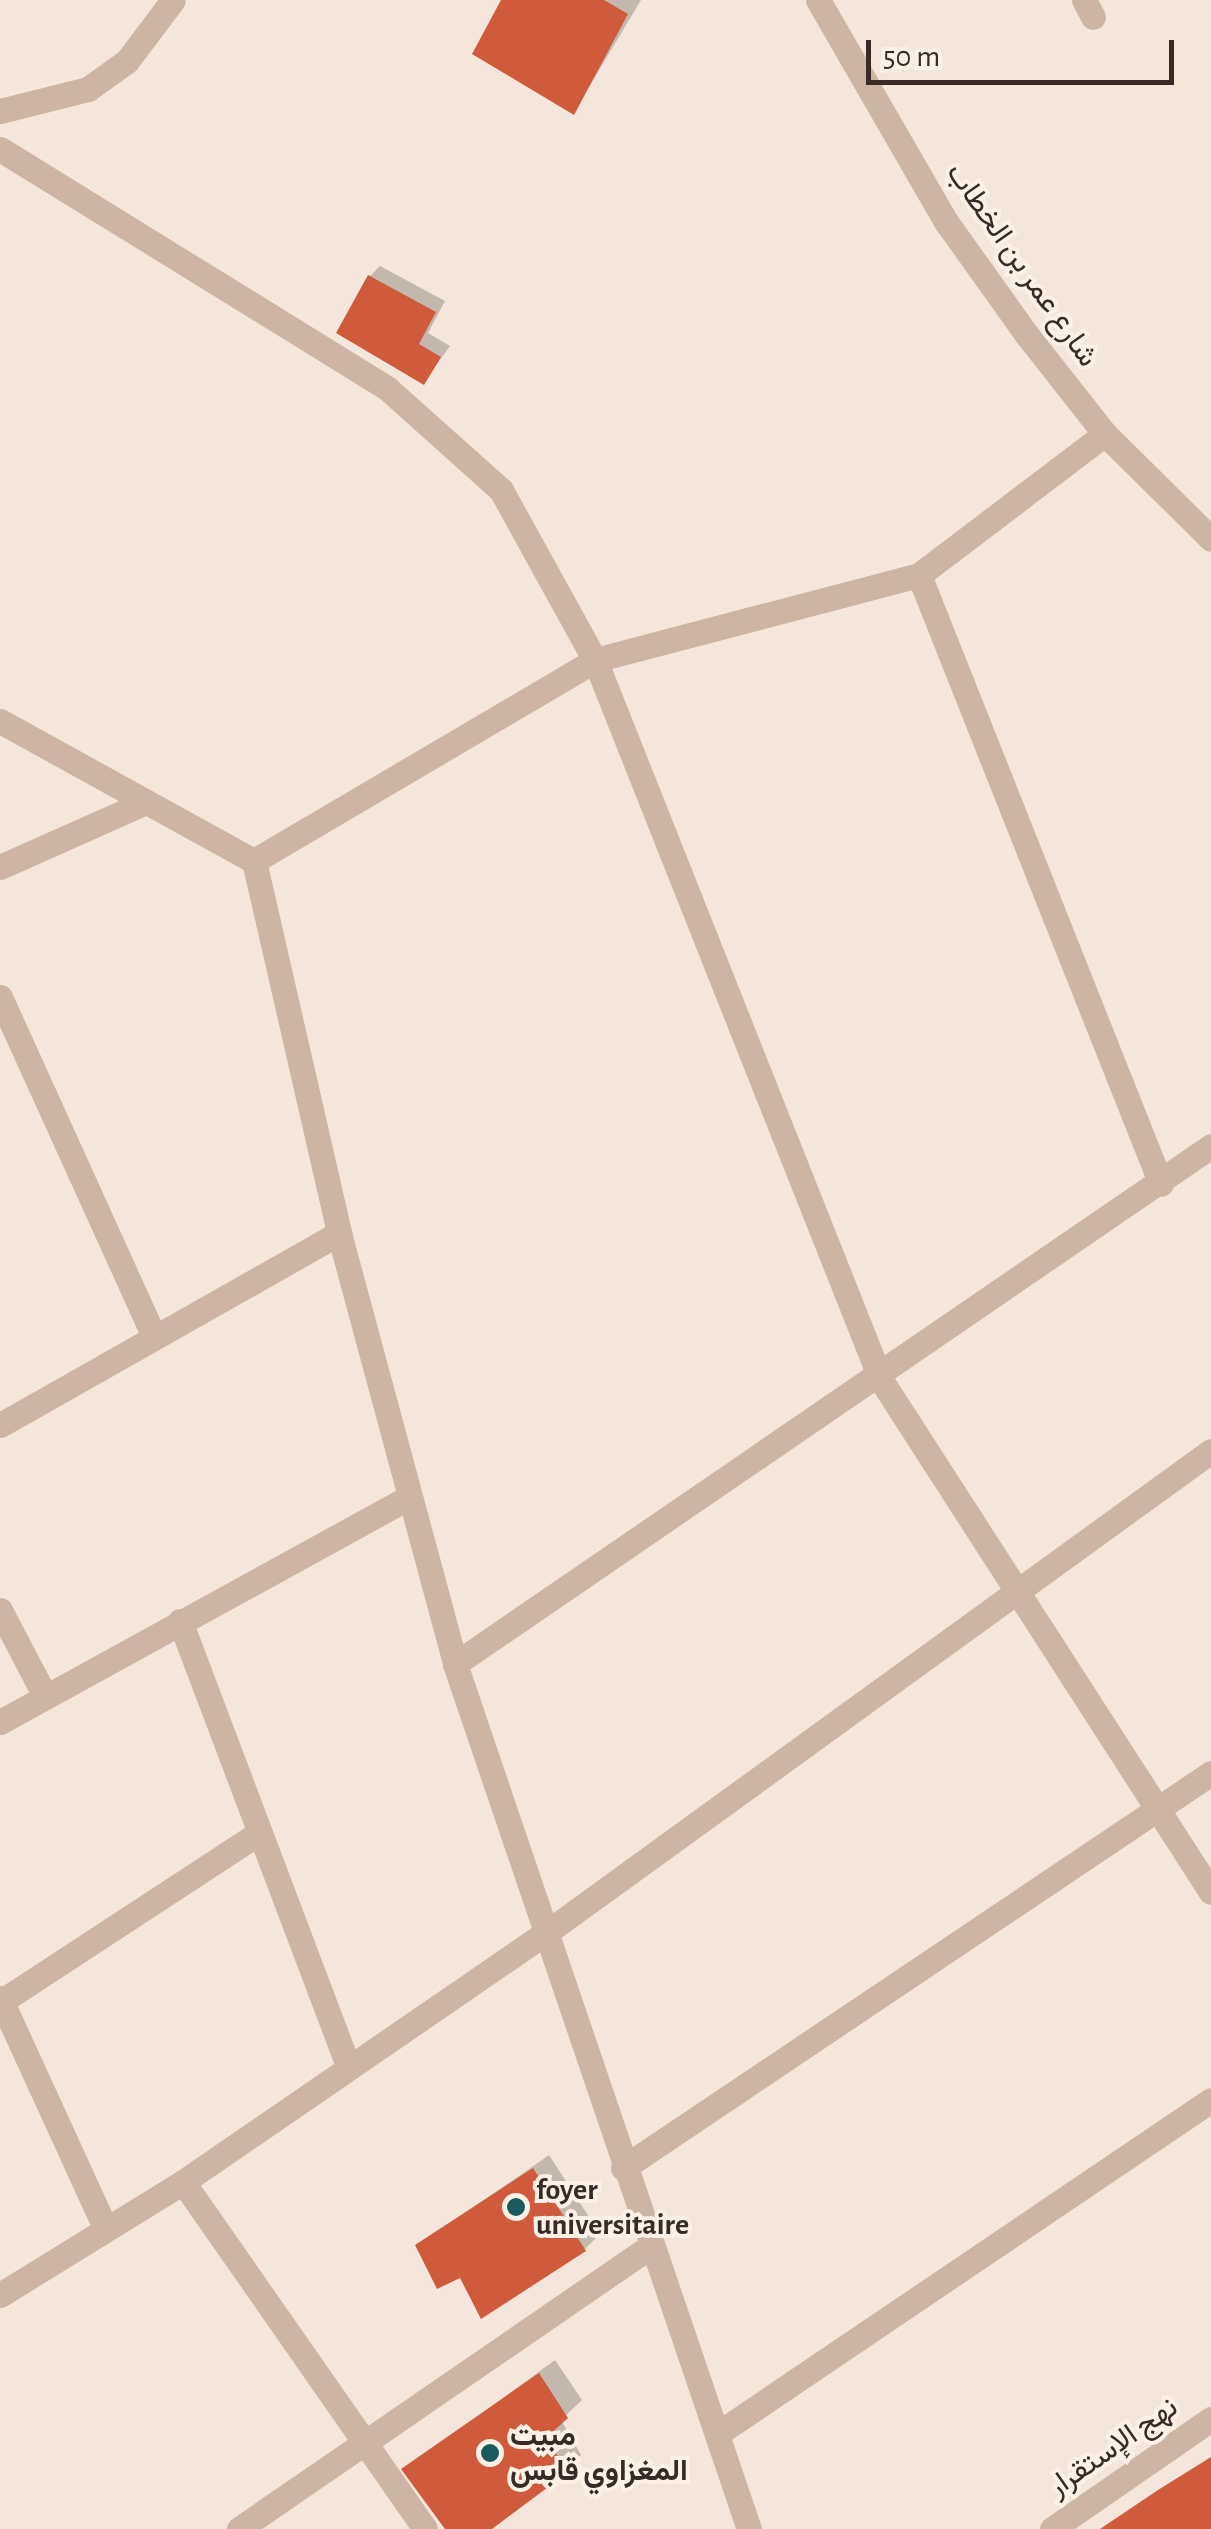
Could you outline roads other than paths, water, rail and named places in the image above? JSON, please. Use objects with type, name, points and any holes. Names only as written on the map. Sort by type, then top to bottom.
[{"type":"street","points":[[0,110],[88,89],[128,61],[173,0]]},
{"type":"street","name":"شارع عمر بن الخطاب","points":[[818,0],[947,223],[1104,434],[1211,538]]},
{"type":"street","points":[[0,148],[452,437],[543,550],[595,660],[881,1380],[1018,1600],[1211,1892]]},
{"type":"street","points":[[254,861],[595,660],[919,575],[1104,434]]},
{"type":"street","points":[[919,575],[1161,1184]]},
{"type":"street","points":[[0,721],[140,804],[254,861]]},
{"type":"street","points":[[0,867],[140,804]]},
{"type":"street","points":[[254,861],[340,1234],[407,1498],[455,1664],[543,1935],[748,2529]]},
{"type":"street","points":[[0,997],[154,1336]]},
{"type":"street","points":[[455,1664],[881,1380],[1211,1146]]},
{"type":"street","points":[[0,1425],[340,1234]]},
{"type":"street","points":[[0,2295],[183,2182],[348,2064],[543,1935],[1018,1600],[1211,1452]]},
{"type":"street","points":[[0,1722],[407,1498]]},
{"type":"street","points":[[0,1610],[46,1696]]},
{"type":"street","points":[[180,1621],[257,1834],[348,2064]]},
{"type":"street","points":[[623,2168],[1211,1773]]},
{"type":"street","points":[[106,2229],[1,2000],[257,1834]]},
{"type":"street","points":[[717,2434],[1211,2100]]},
{"type":"street","points":[[183,2182],[425,2529]]},
{"type":"street","points":[[239,2529],[650,2246]]},
{"type":"street","name":"نهج الإستقرار","points":[[1052,2529],[1211,2419]]},
{"type":"place","name":"foyer universitaire","points":[[516,2207]]},
{"type":"place","name":"مبيت المغزاوي قابس","points":[[490,2453]]}]
